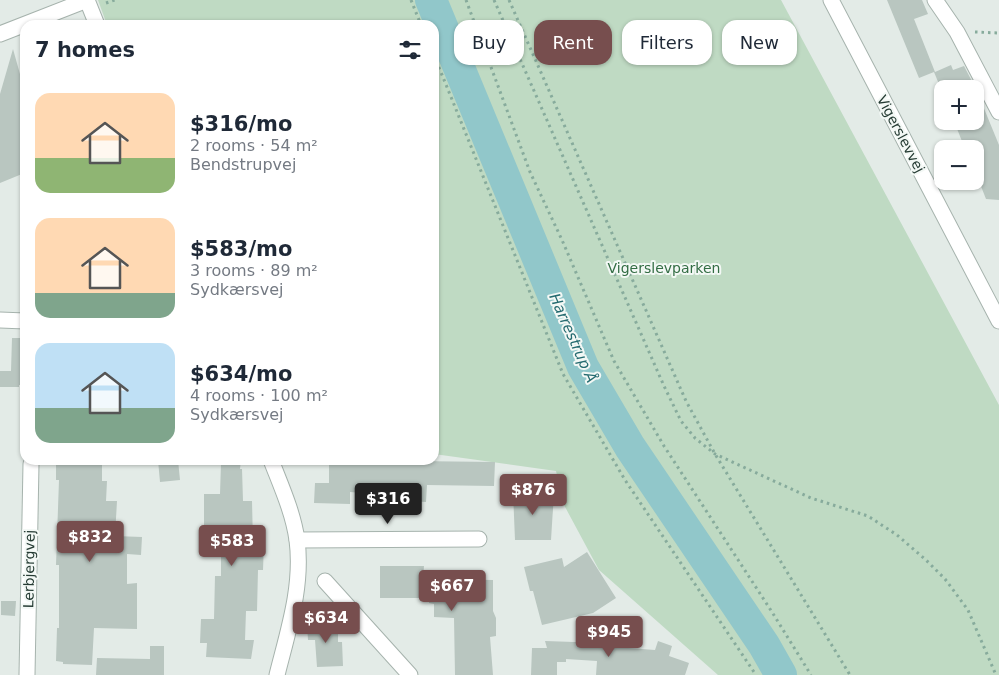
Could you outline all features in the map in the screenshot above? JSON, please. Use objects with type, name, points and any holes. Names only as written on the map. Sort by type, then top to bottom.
[{"type":"street","points":[[36,20],[87,0],[95,20]]},
{"type":"street","name":"Vigerslevvej","points":[[831,0],[999,321]]},
{"type":"street","points":[[936,0],[978,69],[999,112]]},
{"type":"street","points":[[0,34],[20,26]]},
{"type":"street","points":[[0,320],[20,321]]},
{"type":"street","name":"Lerbjergvej","points":[[26,675],[31,465]]},
{"type":"street","points":[[273,465],[289,505],[297,540],[298,574],[294,606],[277,675]]},
{"type":"street","points":[[297,540],[479,539]]},
{"type":"street","points":[[324,581],[410,675]]},
{"type":"path","points":[[411,0],[419,20]]},
{"type":"path","points":[[466,0],[530,172],[562,240],[614,361],[664,446],[811,675]]},
{"type":"path","points":[[494,0],[681,421],[695,438],[714,454],[811,498],[868,516],[896,535],[945,579],[968,610],[996,675]]},
{"type":"path","points":[[509,0],[686,402],[714,454],[850,675]]},
{"type":"path","points":[[439,67],[562,374],[624,480],[756,675]]},
{"type":"green space","name":"Vigerslevparken","points":[[98,0],[781,0],[792,20],[722,20],[722,65],[797,65],[797,30],[999,405],[999,675],[718,675],[599,570],[564,505],[556,471],[439,455],[439,20],[105,20]]},
{"type":"building","points":[[887,0],[922,0],[928,14],[914,19],[935,72],[951,65],[953,70],[964,66],[971,80],[937,80],[934,72],[919,78]]},
{"type":"building","points":[[13,49],[20,74],[20,175],[0,183],[0,94]]},
{"type":"building","points":[[984,108],[999,145],[999,200],[986,199],[982,190],[984,190],[984,140],[961,140],[958,130],[984,130]]},
{"type":"building","points":[[12,338],[20,338],[20,385],[19,387],[0,387],[0,371],[11,371]]},
{"type":"building","points":[[439,461],[495,462],[494,486],[427,485],[426,502],[407,501],[408,488],[363,488],[363,493],[350,492],[350,504],[314,503],[315,483],[329,483],[329,465],[439,465]]},
{"type":"building","points":[[56,465],[102,465],[102,481],[107,481],[106,501],[117,501],[115,536],[142,537],[141,555],[127,554],[127,584],[137,583],[137,629],[94,628],[92,665],[63,664],[63,662],[56,661],[57,628],[59,628],[59,565],[56,565],[59,480],[56,480]]},
{"type":"building","points":[[158,465],[178,465],[180,480],[160,482]]},
{"type":"building","points":[[221,465],[240,465],[243,501],[252,501],[253,543],[264,543],[263,570],[258,570],[257,611],[246,611],[245,640],[254,640],[251,659],[206,657],[207,643],[200,643],[201,619],[214,619],[215,576],[221,576],[221,545],[209,545],[209,525],[204,525],[204,494],[220,494]]},
{"type":"building","points":[[513,492],[554,493],[551,540],[515,540]]},
{"type":"building","points":[[587,552],[616,598],[593,613],[542,625],[524,567],[562,558],[564,567]]},
{"type":"building","points":[[380,566],[424,566],[423,579],[493,580],[493,611],[496,618],[496,636],[490,637],[493,675],[455,675],[454,618],[434,617],[434,604],[429,603],[429,598],[380,598]]},
{"type":"building","points":[[1,601],[16,601],[15,616],[1,615]]},
{"type":"building","points":[[338,623],[338,642],[342,642],[343,666],[317,667],[315,640],[308,640],[307,624]]},
{"type":"building","points":[[603,637],[628,638],[628,648],[655,650],[658,641],[672,646],[669,656],[689,663],[685,675],[596,675],[597,661],[566,659],[566,662],[557,662],[557,675],[531,675],[532,648],[547,648],[545,641],[603,643]]},
{"type":"building","points":[[150,646],[164,646],[164,675],[96,675],[97,658],[150,659]]},
{"type":"waterway","name":"Harrestrup Å","points":[[431,0],[583,367],[630,447],[764,645],[781,675]]}]
